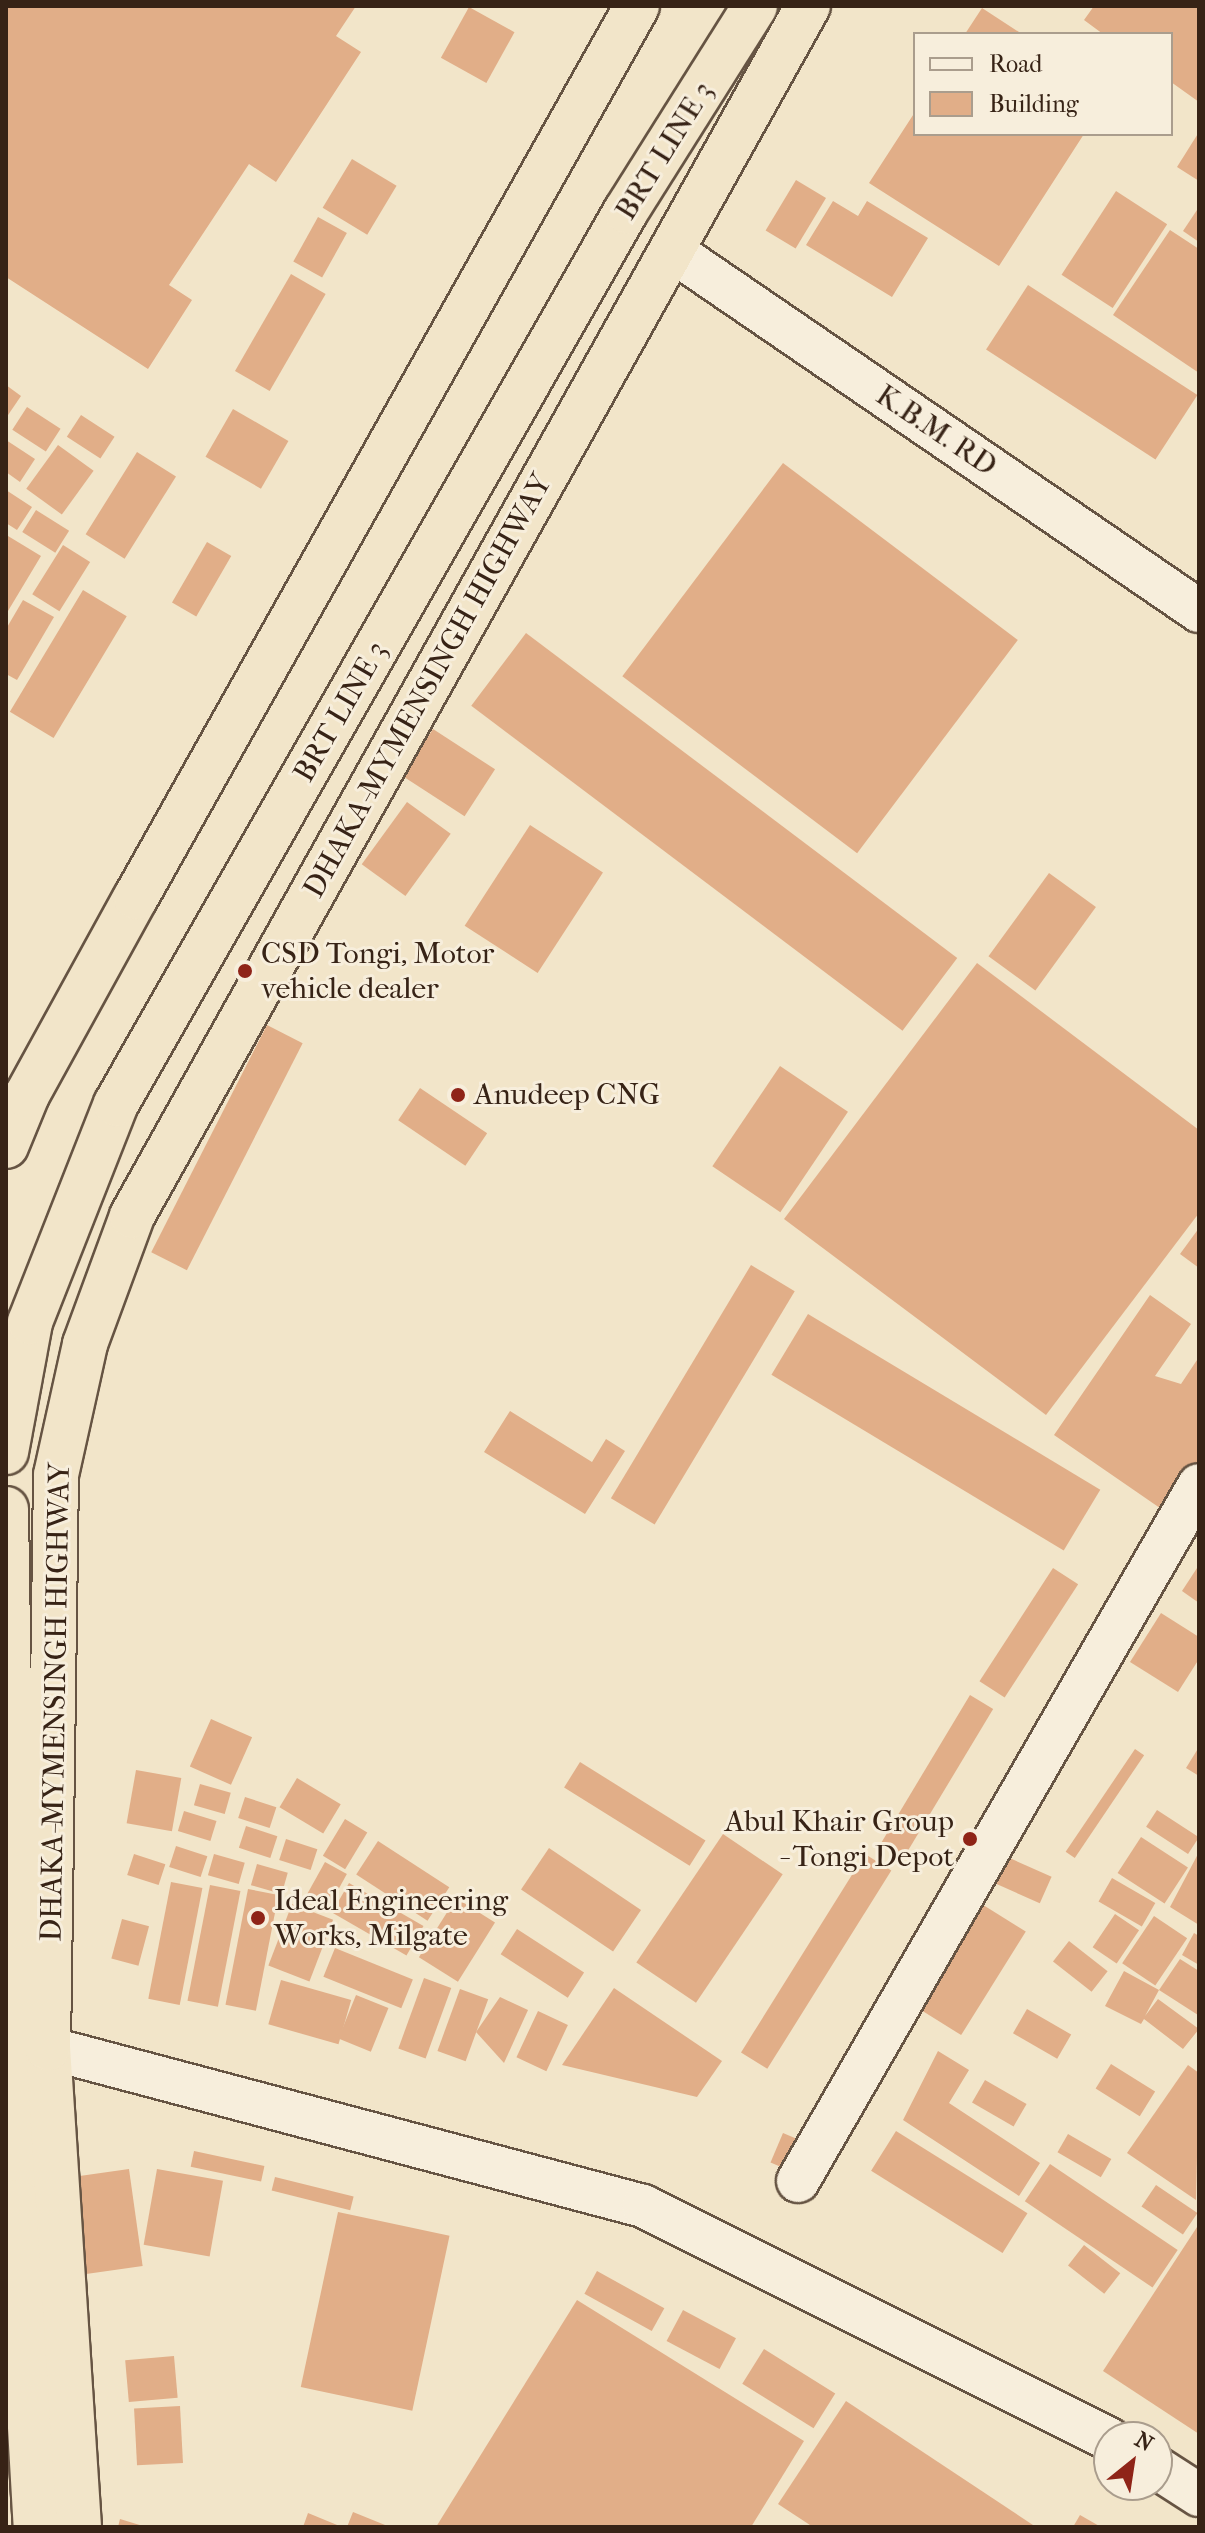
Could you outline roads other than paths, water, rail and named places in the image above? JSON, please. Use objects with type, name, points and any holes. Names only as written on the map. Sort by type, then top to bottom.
[{"type":"highway","points":[[6,1146],[27,1095],[136,897],[637,6]]},
{"type":"highway","name":"BRT LINE 3","points":[[6,1452],[30,1322],[116,1104],[626,211],[755,6]]},
{"type":"highway","name":"DHAKA-MYMENSINGH HIGHWAY","points":[[79,2527],[48,2048],[56,1475],[85,1344],[132,1216],[674,252],[808,6]]},
{"type":"highway","points":[[6,1509],[17,2202],[36,2527]]},
{"type":"street","name":"K.B.M. RD","points":[[674,252],[1199,611]]},
{"type":"street","points":[[798,2181],[1199,1485]]},
{"type":"street","points":[[48,2048],[643,2206],[1093,2431]]},
{"type":"street","points":[[1173,2478],[1199,2495]]},
{"type":"place","name":"CSD Tongi, Motor vehicle dealer","points":[[245,971]]},
{"type":"place","name":"Anudeep CNG","points":[[458,1095]]},
{"type":"place","name":"Abul Khair Group - Tongi Depot","points":[[970,1839]]},
{"type":"place","name":"Ideal Engineering Works, Milgate","points":[[258,1918]]}]
